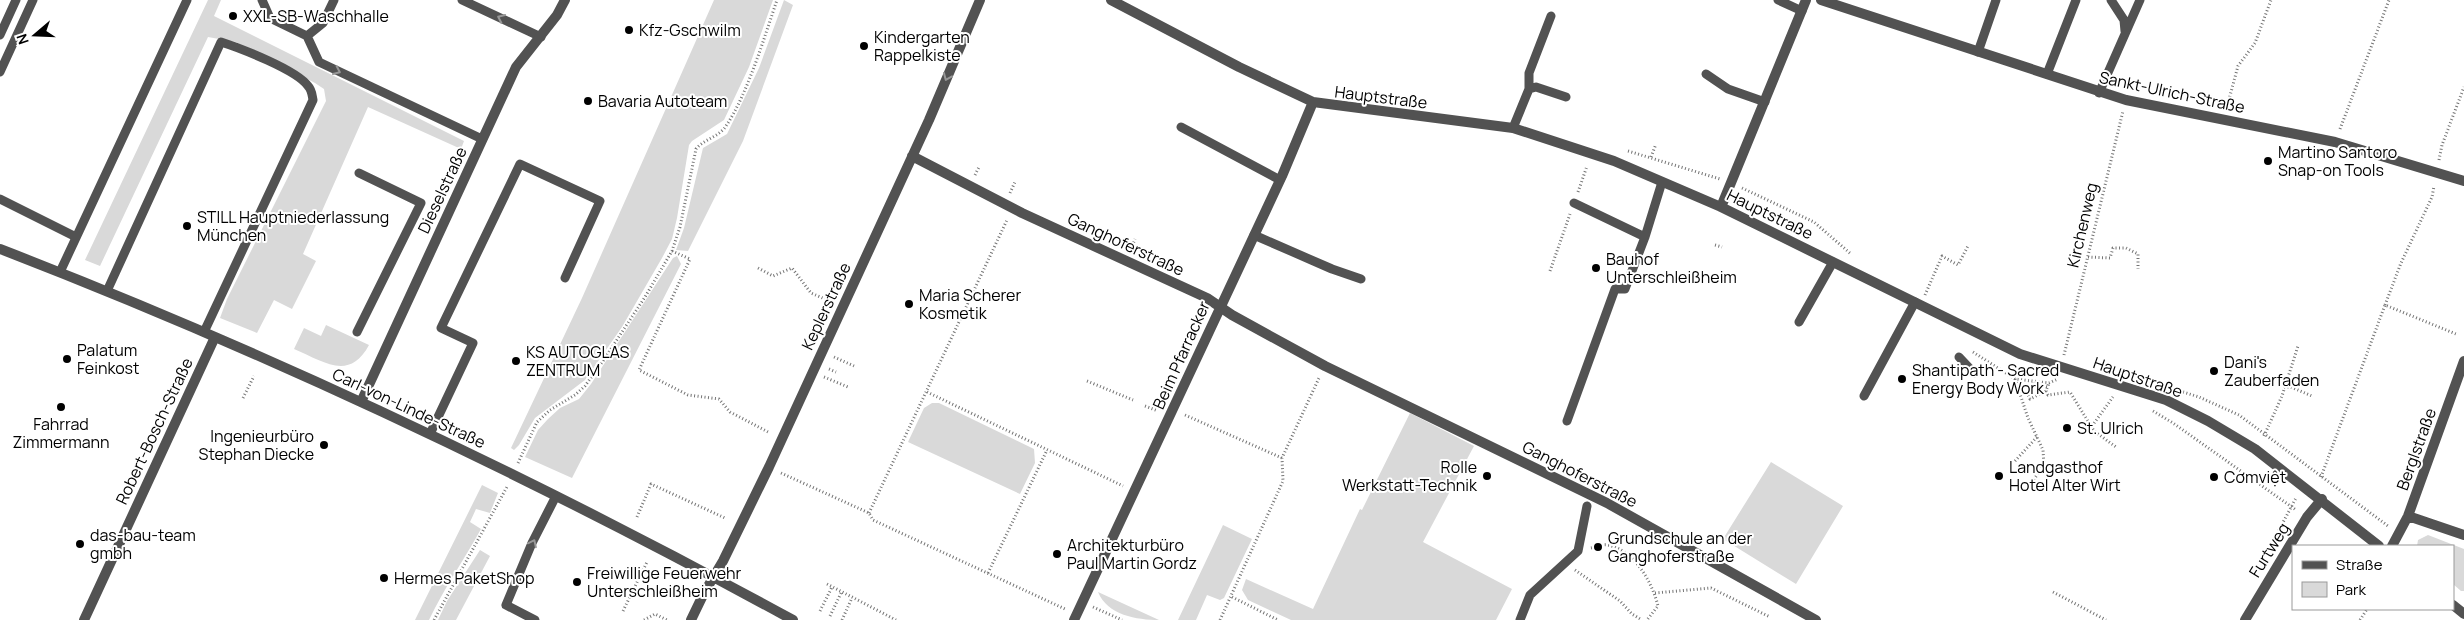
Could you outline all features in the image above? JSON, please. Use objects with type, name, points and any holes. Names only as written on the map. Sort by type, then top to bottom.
[{"type":"street","name":"Dieselstraße","points":[[361,402],[516,68],[557,15],[565,0]]},
{"type":"street","name":"Keplerstraße","points":[[691,620],[723,562],[769,467],[912,156],[980,0]]},
{"type":"street","name":"Hauptstraße","points":[[1111,0],[1239,67],[1313,102],[1513,128],[1614,161],[1721,206],[1833,262],[1919,298],[2020,354],[2166,400],[2208,421],[2256,449],[2322,499],[2378,545]]},
{"type":"street","points":[[1721,206],[1806,0]]},
{"type":"street","name":"Sankt-Ulrich-Straße","points":[[1821,0],[2047,74],[2099,93],[2335,142],[2464,180]]},
{"type":"street","name":"Beim Pfarracker","points":[[1075,618],[1173,410],[1219,306],[1280,180],[1313,102]]},
{"type":"street","name":"Ganghoferstraße","points":[[912,156],[1012,208],[1207,298],[1325,366],[1607,503],[1816,620]]},
{"type":"street","name":"Carl-von-Linde-Straße","points":[[0,249],[204,332],[430,434],[556,496],[793,620]]},
{"type":"street","name":"Robert-Bosch-Straße","points":[[84,620],[215,337]]},
{"type":"street","name":"Berglstraße","points":[[2393,545],[2408,516],[2464,361]]},
{"type":"street","name":"Furtweg","points":[[2244,620],[2307,518],[2322,499]]},
{"type":"street","points":[[2408,516],[2464,535]]},
{"type":"street","points":[[2454,606],[2464,614]]},
{"type":"lane","points":[[0,35],[16,0]]},
{"type":"lane","points":[[0,72],[33,0]]},
{"type":"lane","points":[[60,272],[187,0]]},
{"type":"lane","points":[[262,0],[270,18],[307,36],[319,62],[482,139]]},
{"type":"lane","points":[[307,36],[323,23],[334,0]]},
{"type":"lane","points":[[462,0],[541,37]]},
{"type":"lane","points":[[1778,0],[1802,11]]},
{"type":"lane","points":[[1978,52],[1996,0]]},
{"type":"lane","points":[[2047,74],[2076,0]]},
{"type":"lane","points":[[2111,0],[2124,20],[2125,34]]},
{"type":"lane","points":[[2099,93],[2140,0]]},
{"type":"lane","points":[[1513,128],[1529,89],[1529,73],[1551,16]]},
{"type":"lane","points":[[106,291],[221,42],[244,49],[303,80],[312,91],[313,100],[204,332]]},
{"type":"lane","points":[[1706,74],[1728,89],[1765,102]]},
{"type":"lane","points":[[1529,89],[1536,87],[1566,97]]},
{"type":"lane","points":[[1181,127],[1280,180]]},
{"type":"lane","points":[[430,434],[473,343],[441,328],[520,164],[600,201],[566,278]]},
{"type":"lane","points":[[357,332],[421,203],[359,173]]},
{"type":"lane","points":[[1567,421],[1614,289],[1625,289],[1646,237],[1662,182]]},
{"type":"lane","points":[[0,199],[76,237]]},
{"type":"lane","points":[[1574,203],[1646,237]]},
{"type":"lane","points":[[1254,235],[1332,269],[1361,279]]},
{"type":"lane","points":[[1799,322],[1833,262]]},
{"type":"lane","points":[[1864,396],[1919,298]]},
{"type":"lane","points":[[1959,357],[1974,373]]},
{"type":"lane","points":[[535,620],[506,605],[532,543],[556,496]]},
{"type":"lane","points":[[1520,620],[1530,595],[1578,551],[1587,506]]},
{"type":"path","points":[[434,620],[513,474],[537,422],[550,410],[575,395],[585,386],[645,297],[672,251],[680,227],[696,149],[702,142],[725,128],[731,118],[756,62],[778,0]]},
{"type":"path","points":[[2224,120],[2238,66],[2255,43],[2272,0]]},
{"type":"path","points":[[2335,142],[2389,0]]},
{"type":"path","points":[[2321,477],[2401,263],[2432,197],[2442,145],[2464,87]]},
{"type":"path","name":"Kirchenweg","points":[[2064,356],[2126,100]]},
{"type":"path","points":[[1653,152],[1656,144]]},
{"type":"path","name":"Hauptstraße","points":[[1625,150],[1732,183],[1814,222],[1854,257]]},
{"type":"path","points":[[1550,271],[1587,166]]},
{"type":"path","points":[[869,513],[1012,208]]},
{"type":"path","points":[[1715,245],[1722,247]]},
{"type":"path","points":[[1930,300],[1919,298],[1938,271],[1942,256],[1958,265],[1968,246]]},
{"type":"path","points":[[2088,257],[2110,258],[2113,248],[2126,248],[2138,254],[2138,270]]},
{"type":"path","points":[[672,251],[690,259],[639,370],[688,395],[719,399],[730,412],[782,439]]},
{"type":"path","points":[[758,268],[773,276],[792,268],[811,293],[842,306]]},
{"type":"path","points":[[2385,305],[2456,334]]},
{"type":"path","points":[[1967,345],[1995,367],[2015,379],[2049,383],[2061,378]]},
{"type":"path","points":[[2256,449],[2284,387],[2298,346]]},
{"type":"path","name":"Hauptstraße","points":[[2055,353],[2073,358]]},
{"type":"path","points":[[834,357],[854,366]]},
{"type":"path","points":[[1220,620],[1284,482],[1282,458],[1325,366]]},
{"type":"path","points":[[829,368],[836,372]]},
{"type":"path","points":[[243,398],[254,376]]},
{"type":"path","points":[[824,377],[848,387]]},
{"type":"path","points":[[2015,379],[2025,412],[2043,450],[2044,465],[2025,492]]},
{"type":"path","points":[[1087,381],[1133,400]]},
{"type":"path","points":[[2046,389],[2032,384],[2027,393],[2030,399],[2046,389],[2049,383]]},
{"type":"path","points":[[2284,387],[2291,387],[2312,396]]},
{"type":"path","points":[[2046,389],[2048,395],[2070,392],[2094,431],[2116,447]]},
{"type":"path","points":[[927,392],[1135,491]]},
{"type":"path","name":"Hauptstraße","points":[[2107,393],[2122,398]]},
{"type":"path","points":[[2092,426],[2111,401]]},
{"type":"path","name":"Hauptstraße","points":[[2147,408],[2173,423],[2292,506]]},
{"type":"path","points":[[1173,410],[1282,458]]},
{"type":"path","points":[[2243,418],[2390,527]]},
{"type":"path","points":[[2015,461],[2037,437]]},
{"type":"path","points":[[988,573],[1047,450]]},
{"type":"path","points":[[769,467],[869,513],[873,520],[988,573],[1075,618]]},
{"type":"path","points":[[636,516],[651,484],[725,518]]},
{"type":"path","points":[[1578,551],[1606,545],[1632,557],[1653,587],[1655,593],[1658,606],[1647,620]]},
{"type":"path","points":[[623,611],[646,562]]},
{"type":"path","points":[[1565,563],[1620,601],[1632,614],[1642,620]]},
{"type":"path","points":[[827,584],[896,620]]},
{"type":"path","points":[[820,611],[832,587]]},
{"type":"path","points":[[1655,593],[1711,588],[1770,617]]},
{"type":"path","points":[[830,616],[842,591]]},
{"type":"path","points":[[2053,592],[2106,620]]},
{"type":"path","points":[[1232,597],[1278,620]]},
{"type":"path","points":[[842,620],[851,600]]},
{"type":"path","points":[[1083,602],[1122,620]]},
{"type":"path","points":[[644,620],[655,614],[667,620]]},
{"type":"green space","points":[[208,0],[221,0],[214,16],[464,141],[461,149],[368,107],[303,254],[316,261],[292,309],[274,300],[257,333],[220,318],[227,299],[326,101],[324,89],[315,83],[236,42],[208,37],[100,266],[85,260]]},
{"type":"green space","points":[[714,0],[773,0],[749,67],[724,120],[692,141],[689,145],[672,239],[622,327],[585,380],[535,418],[514,450],[511,448],[582,298]]},
{"type":"green space","points":[[784,0],[793,5],[743,141],[688,251],[676,250],[684,228],[703,148],[727,134],[759,68]]},
{"type":"green space","points":[[677,256],[681,264],[572,478],[525,457],[538,430],[560,408],[579,399],[591,384],[673,258]]},
{"type":"green space","points":[[326,325],[369,345],[353,363],[344,366],[325,363],[294,349],[304,328],[321,336]]},
{"type":"green space","points":[[932,403],[939,403],[1034,449],[1035,463],[1020,494],[908,442],[924,408]]},
{"type":"green space","points":[[1410,413],[1474,446],[1423,542],[1512,589],[1496,620],[1291,620],[1248,600],[1242,590],[1246,579],[1313,609],[1360,509],[1362,510]]},
{"type":"green space","points":[[1771,462],[1843,506],[1796,584],[1723,539]]},
{"type":"green space","points":[[482,485],[498,493],[490,513],[476,509],[470,522],[481,529],[429,620],[415,620]]},
{"type":"green space","points":[[1223,525],[1252,539],[1224,598],[1220,600],[1207,595],[1196,620],[1178,620]]},
{"type":"green space","points":[[2428,535],[2454,545],[2417,545],[2418,540]]},
{"type":"green space","points":[[2454,545],[2464,549],[2464,591],[2461,591],[2454,585]]},
{"type":"green space","points":[[480,550],[490,556],[456,620],[438,620],[447,601]]},
{"type":"green space","points":[[1098,592],[1159,620],[1141,619],[1115,611],[1102,600]]},
{"type":"place","name":"XXL-SB-Waschhalle","points":[[233,16]]},
{"type":"place","name":"Kfz-Gschwilm","points":[[629,30]]},
{"type":"place","name":"Kindergarten Rappelkiste","points":[[864,46]]},
{"type":"place","name":"Bavaria Autoteam","points":[[588,101]]},
{"type":"place","name":"Martino Santoro Snap-on Tools","points":[[2268,161]]},
{"type":"place","name":"STILL Hauptniederlassung München","points":[[187,226]]},
{"type":"place","name":"Bauhof Unterschleißheim","points":[[1596,268]]},
{"type":"place","name":"Maria Scherer Kosmetik","points":[[909,304]]},
{"type":"place","name":"Palatum Feinkost","points":[[67,359]]},
{"type":"place","name":"KS AUTOGLAS ZENTRUM","points":[[516,361]]},
{"type":"place","name":"Dani's Zauberfaden","points":[[2214,371]]},
{"type":"place","name":"Shantipath - Sacred Energy Body Work","points":[[1902,379]]},
{"type":"place","name":"Fahrrad Zimmermann","points":[[61,407]]},
{"type":"place","name":"St. Ulrich","points":[[2067,428]]},
{"type":"place","name":"Ingenieurbüro Stephan Diecke","points":[[324,445]]},
{"type":"place","name":"Rolle Werkstatt-Technik","points":[[1487,476]]},
{"type":"place","name":"Landgasthof Hotel Alter Wirt","points":[[1999,476]]},
{"type":"place","name":"Cơmviệt","points":[[2214,477]]},
{"type":"place","name":"das-bau-team gmbh","points":[[80,544]]},
{"type":"place","name":"Grundschule an der Ganghoferstraße","points":[[1598,547]]},
{"type":"place","name":"Architekturbüro Paul Martin Gordz","points":[[1057,554]]},
{"type":"place","name":"Hermes PaketShop","points":[[384,578]]},
{"type":"place","name":"Freiwillige Feuerwehr Unterschleißheim","points":[[577,582]]}]
